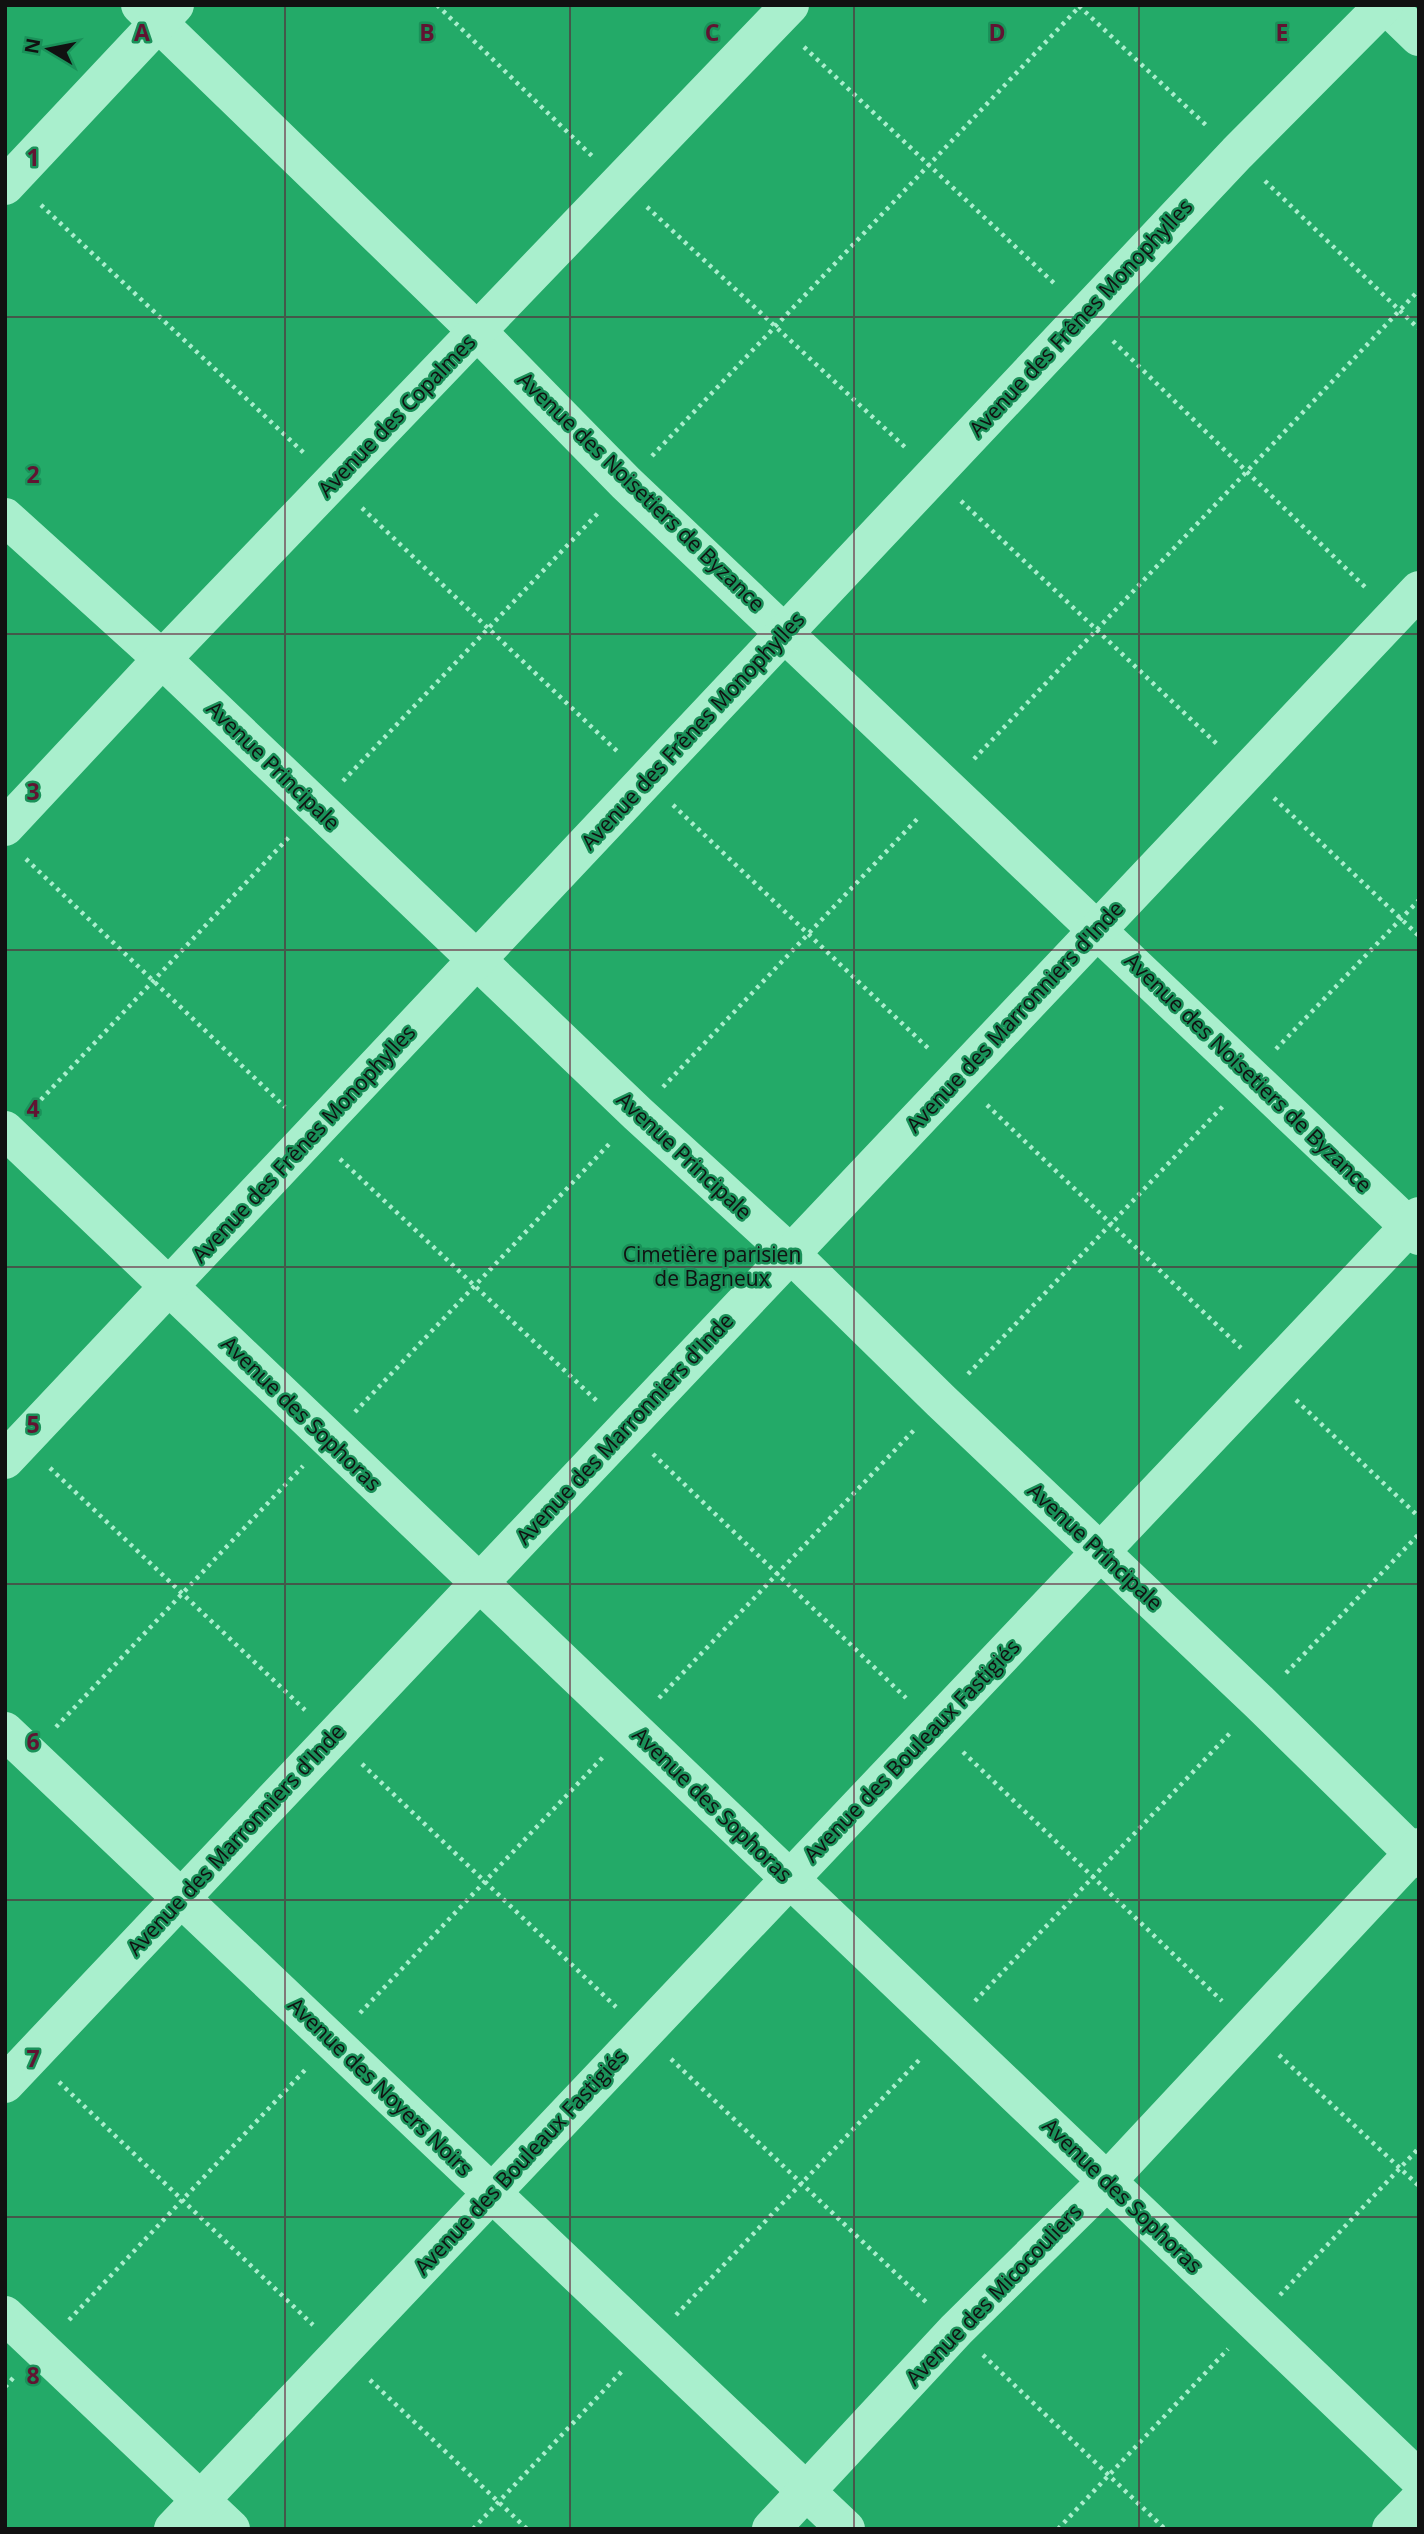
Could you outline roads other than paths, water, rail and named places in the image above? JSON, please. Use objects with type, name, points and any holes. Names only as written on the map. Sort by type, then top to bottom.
[{"type":"lane","name":"Avenue des Copalmes","points":[[15,842],[162,659],[335,482],[790,5]]},
{"type":"lane","points":[[1385,5],[1419,37]]},
{"type":"lane","name":"Avenue des Frênes Monophylles","points":[[14,1451],[1237,153],[1385,5]]},
{"type":"lane","name":"Avenue des Noisetiers de Byzance","points":[[158,11],[626,483],[1251,1076],[1416,1226]]},
{"type":"lane","points":[[9,182],[158,11]]},
{"type":"lane","name":"Avenue Principale","points":[[5,517],[162,659],[1417,1853]]},
{"type":"lane","name":"Avenue des Marronniers d'Inde","points":[[5,2084],[1419,590]]},
{"type":"lane","name":"Avenue des Sophoras","points":[[7,1132],[1419,2479]]},
{"type":"lane","name":"Avenue des Bouleaux Fastigiés","points":[[173,2529],[1269,1374],[1416,1226]]},
{"type":"lane","name":"Avenue des Noyers Noirs","points":[[18,1743],[846,2529]]},
{"type":"lane","name":"Avenue des Micocouliers","points":[[771,2529],[957,2330],[1106,2182],[1249,2027],[1417,1853]]},
{"type":"lane","points":[[5,2315],[231,2529]]},
{"type":"lane","points":[[1391,2529],[1419,2500]]},
{"type":"park label","name":"Cimetière parisien de Bagneux","points":[[712,1267]]}]
